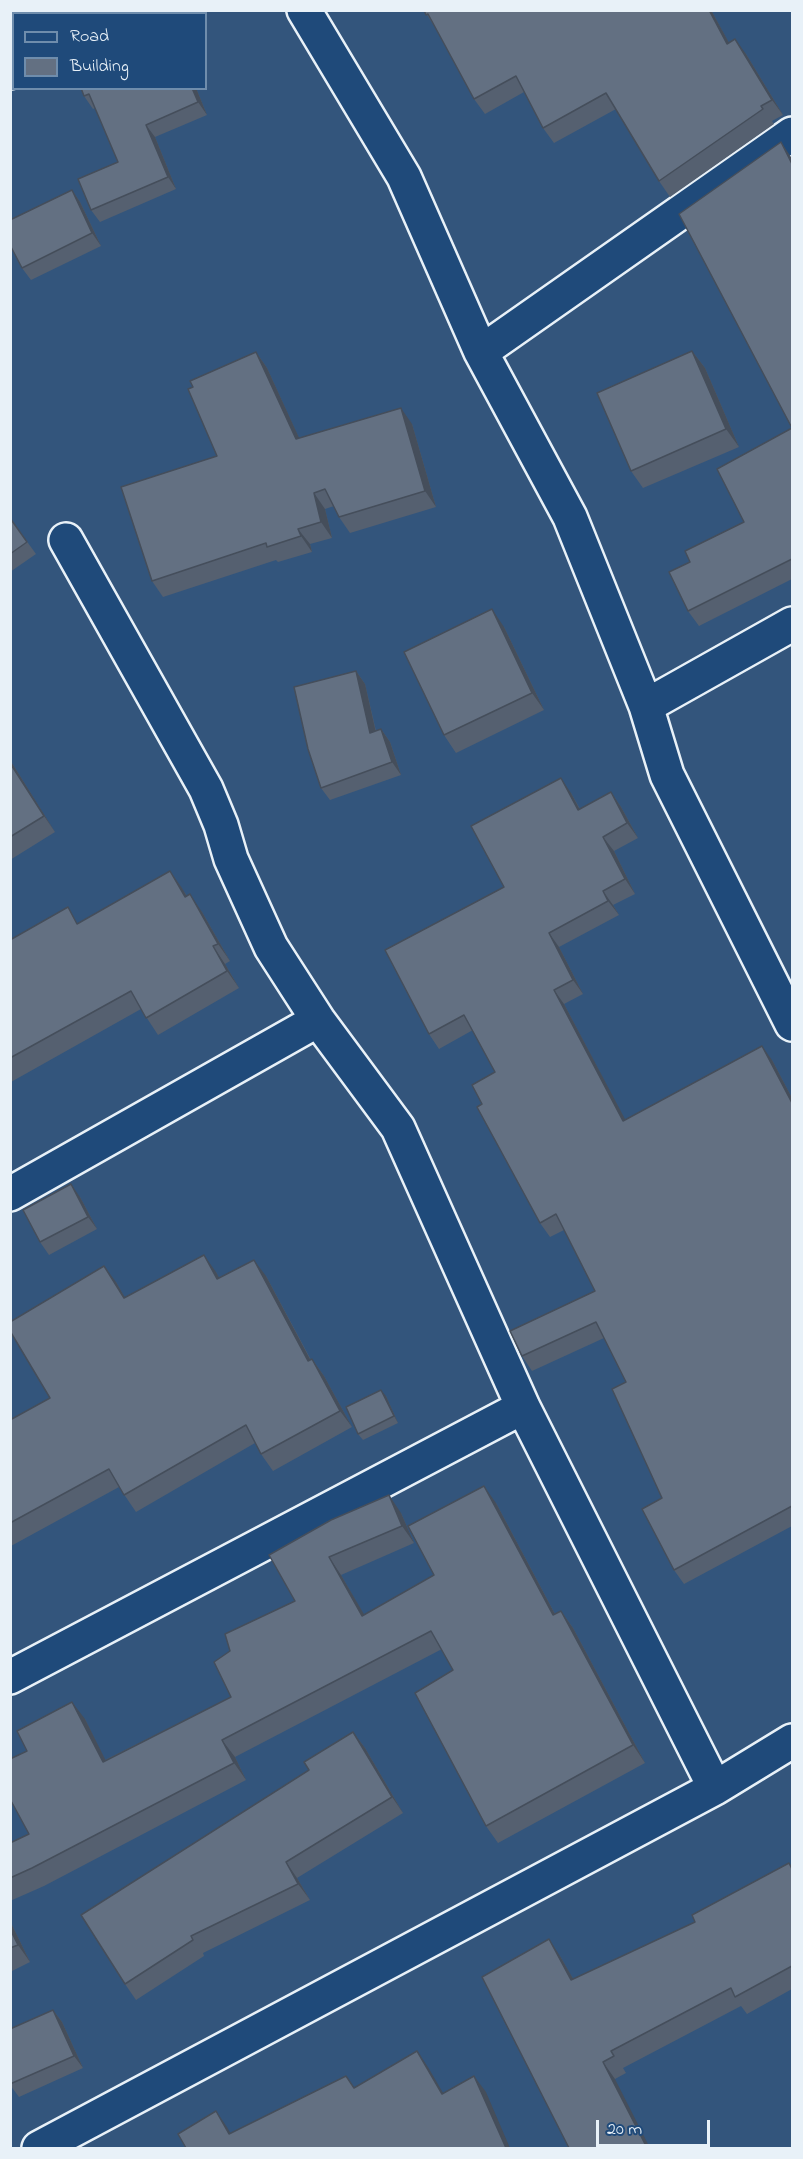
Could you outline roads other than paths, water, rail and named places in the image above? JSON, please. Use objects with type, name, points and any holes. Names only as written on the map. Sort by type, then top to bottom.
[{"type":"street","points":[[304,10],[404,177],[481,352],[570,517],[646,706],[667,775],[792,1024]]},
{"type":"street","points":[[481,352],[792,134]]},
{"type":"street","points":[[66,540],[206,789],[221,825],[231,859],[271,946],[318,1020],[398,1128],[523,1407],[715,1788]]},
{"type":"street","points":[[646,706],[792,624]]},
{"type":"street","points":[[10,1194],[318,1020]]},
{"type":"street","points":[[10,1677],[523,1407]]},
{"type":"street","points":[[39,2148],[715,1788],[792,1742]]}]
